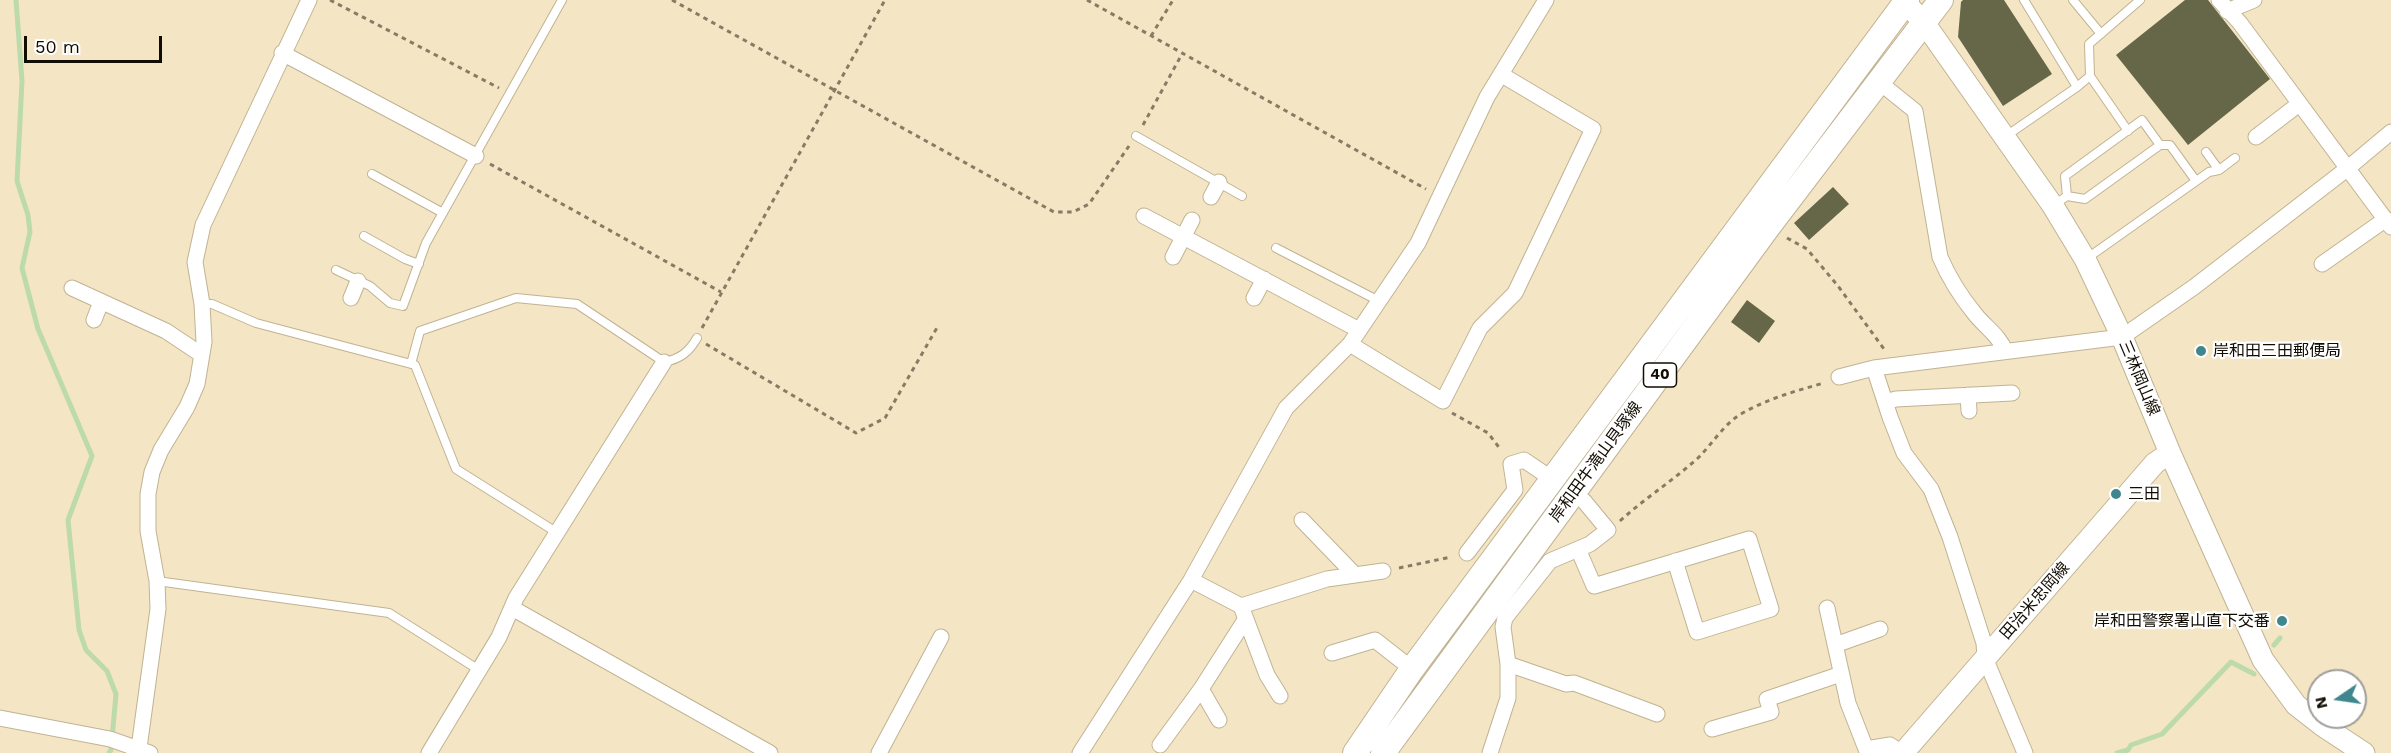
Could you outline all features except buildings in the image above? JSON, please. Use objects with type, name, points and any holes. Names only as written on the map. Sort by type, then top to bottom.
[{"type":"main road","name":"岸和田牛滝山貝塚線","points":[[1383,753],[1769,226],[1941,0]]},
{"type":"main road","name":"岸和田牛滝山貝塚線","points":[[1355,753],[1412,669],[1905,1]]},
{"type":"main road","name":"三林岡山線","points":[[1905,1],[1924,24],[2004,137],[2060,201],[2263,660],[2296,705],[2364,753]]},
{"type":"main road","name":"田治米忠岡線","points":[[1902,753],[2155,463],[2170,453]]},
{"type":"street","points":[[0,718],[114,740],[145,750],[158,609],[157,581],[148,531],[148,495],[152,472],[161,450],[197,384],[204,342],[202,304],[195,262],[203,225],[282,53],[309,0]]},
{"type":"street","points":[[1080,753],[1191,580],[1286,408],[1350,344],[1418,243],[1487,97],[1546,0]]},
{"type":"street","points":[[2223,5],[2254,0]]},
{"type":"street","points":[[2223,5],[2240,23],[2388,223],[2322,264]]},
{"type":"street","points":[[282,53],[476,156]]},
{"type":"street","points":[[1350,344],[1443,401],[1480,328],[1515,293],[1593,129],[1502,75]]},
{"type":"street","points":[[1879,82],[1915,111],[1940,257],[1949,278],[1976,315],[2003,344],[2005,351]]},
{"type":"street","points":[[2256,137],[2299,104]]},
{"type":"street","points":[[1839,377],[1874,368],[2122,337],[2194,287],[2391,132]]},
{"type":"street","points":[[1211,197],[1219,183]]},
{"type":"street","points":[[1144,216],[1359,330]]},
{"type":"street","points":[[1173,257],[1192,220]]},
{"type":"street","points":[[1254,298],[1264,279]]},
{"type":"street","points":[[351,298],[358,280]]},
{"type":"street","points":[[72,288],[166,331],[202,355]]},
{"type":"street","points":[[94,320],[101,302]]},
{"type":"street","points":[[429,753],[499,637],[512,608],[556,532],[664,362]]},
{"type":"street","points":[[1874,368],[1904,453],[1931,489],[1984,643],[1985,658],[2025,753]]},
{"type":"street","points":[[1885,402],[1896,399],[2012,393]]},
{"type":"street","points":[[1968,395],[1970,411]]},
{"type":"street","points":[[1467,554],[1515,490],[1511,464],[1524,460],[1552,479]]},
{"type":"street","points":[[1490,753],[1508,698],[1508,664],[1503,627],[1505,618],[1550,561],[1590,544],[1608,530],[1584,501],[1573,494]]},
{"type":"street","points":[[1302,520],[1355,575]]},
{"type":"street","points":[[1578,549],[1594,586],[1675,561],[1749,539],[1771,609],[1697,632],[1675,561]]},
{"type":"street","points":[[1160,745],[1201,689],[1243,613],[1327,579],[1383,571]]},
{"type":"street","points":[[1191,580],[1243,613],[1267,675],[1280,696]]},
{"type":"street","points":[[512,608],[770,753]]},
{"type":"street","points":[[1827,608],[1848,703],[1866,749],[1890,745],[1902,753]]},
{"type":"street","points":[[1835,645],[1880,629]]},
{"type":"street","points":[[879,753],[941,638]]},
{"type":"street","points":[[1332,653],[1374,640],[1412,669]]},
{"type":"street","points":[[1508,664],[1566,684],[1574,683],[1657,714]]},
{"type":"street","points":[[1712,729],[1771,712],[1767,699],[1841,674]]},
{"type":"street","points":[[1201,689],[1219,720]]},
{"type":"lane","points":[[336,270],[370,286],[390,303],[403,306],[426,243],[561,0]]},
{"type":"lane","points":[[2024,0],[2076,87]]},
{"type":"lane","points":[[2073,0],[2101,34]]},
{"type":"lane","points":[[2128,130],[2090,76],[2089,44],[2140,0]]},
{"type":"lane","points":[[2004,137],[2090,76]]},
{"type":"lane","points":[[2160,145],[2142,120],[2065,176],[2060,201],[2085,199],[2160,145],[2170,145],[2196,182]]},
{"type":"lane","points":[[1136,136],[1242,196]]},
{"type":"lane","points":[[2206,152],[2219,170]]},
{"type":"lane","points":[[2085,259],[2209,172],[2219,170],[2235,158]]},
{"type":"lane","points":[[372,174],[443,213]]},
{"type":"lane","points":[[364,236],[418,264]]},
{"type":"lane","points":[[1276,248],[1379,301]]},
{"type":"lane","points":[[411,364],[420,331],[516,298],[577,304],[664,362],[678,360],[692,347],[697,338]]},
{"type":"lane","points":[[202,304],[212,304],[256,323],[415,365],[456,469],[556,532]]},
{"type":"lane","points":[[157,581],[389,613],[479,670]]},
{"type":"path","points":[[330,0],[509,94]]},
{"type":"path","points":[[672,0],[1054,212],[1073,212],[1089,204],[1136,136],[1182,54]]},
{"type":"path","points":[[885,0],[697,338],[856,433],[885,418],[938,326]]},
{"type":"path","points":[[1087,0],[1425,187],[1430,195],[1438,199]]},
{"type":"path","points":[[1151,36],[1173,0]]},
{"type":"path","points":[[476,156],[721,292]]},
{"type":"path","points":[[1769,226],[1807,249],[1838,286],[1896,365]]},
{"type":"path","points":[[1608,530],[1690,464],[1738,415],[1782,394],[1839,377]]},
{"type":"path","points":[[1443,401],[1449,411],[1488,433],[1511,464]]},
{"type":"path","points":[[1383,571],[1467,554]]},
{"type":"waterway","points":[[16,0],[22,81],[17,181],[28,215],[30,232],[22,268],[38,329],[92,456],[68,520],[79,630],[86,650],[107,671],[116,694],[109,753]]},
{"type":"waterway","points":[[2274,645],[2280,638]]},
{"type":"waterway","points":[[2117,753],[2128,750],[2131,745],[2162,734],[2231,662],[2254,674]]},
{"type":"place","name":"岸和田三田郵便局","points":[[2201,351]]},
{"type":"place","name":"三田","points":[[2116,494]]},
{"type":"place","name":"岸和田警察署山直下交番","points":[[2282,621]]}]
